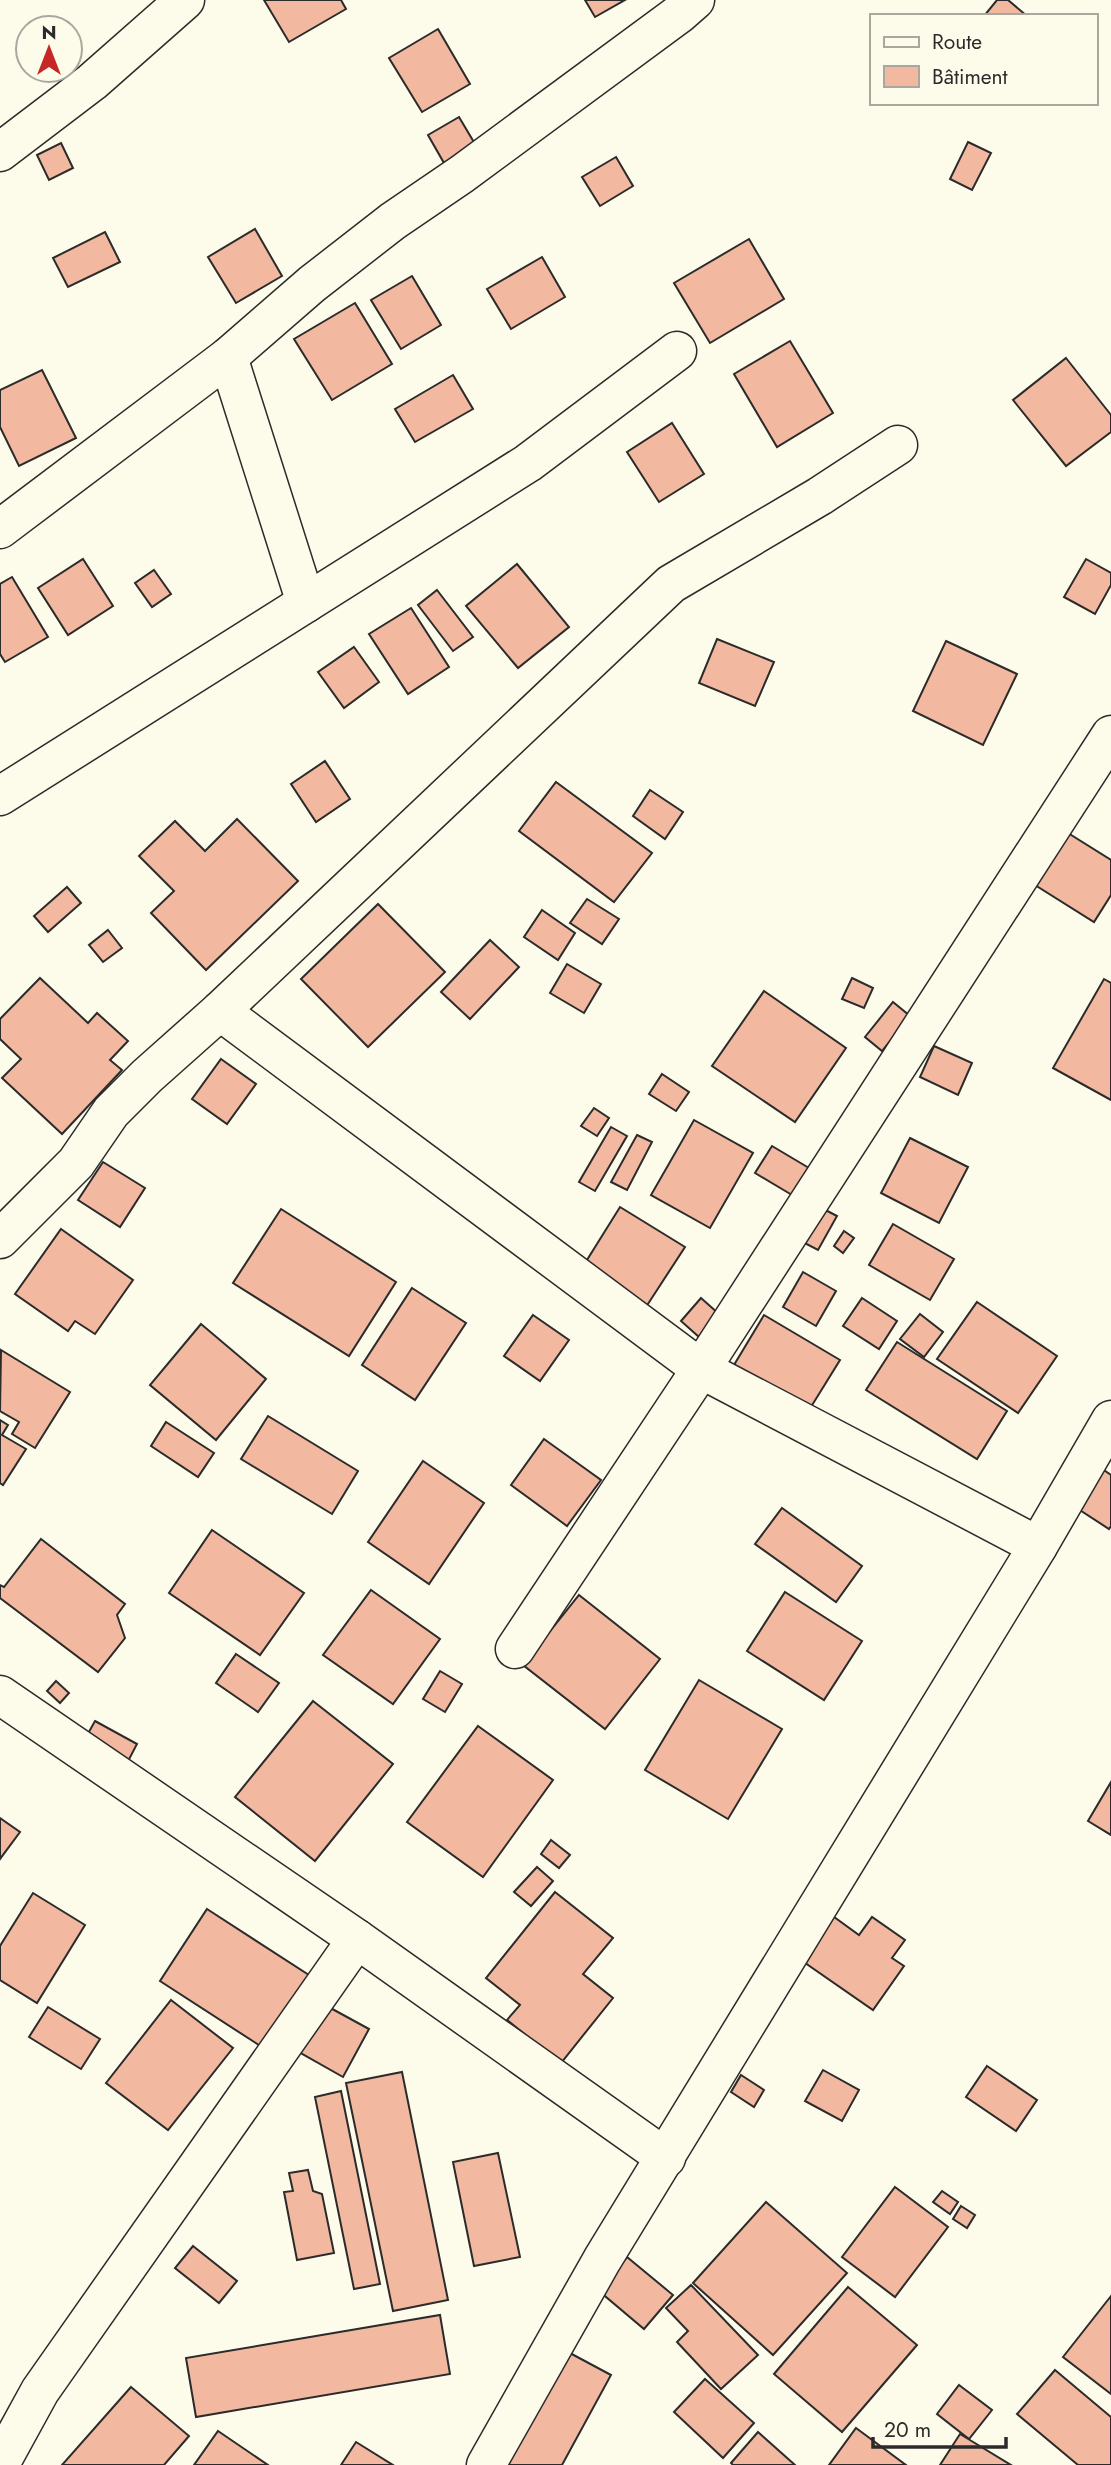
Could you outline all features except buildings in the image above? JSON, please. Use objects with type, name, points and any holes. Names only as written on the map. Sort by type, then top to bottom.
[{"type":"street","points":[[0,152],[92,82],[185,0]]},
{"type":"street","points":[[0,529],[228,357],[312,284],[393,221],[679,15],[695,0]]},
{"type":"street","points":[[0,796],[528,463],[677,351]]},
{"type":"street","points":[[228,357],[306,603]]},
{"type":"street","points":[[0,1239],[76,1163],[111,1112],[147,1076],[220,1011],[671,584],[820,496],[898,445]]},
{"type":"street","points":[[515,1649],[701,1369],[1111,735]]},
{"type":"street","points":[[220,1011],[701,1369],[1038,1546]]},
{"type":"street","points":[[486,2465],[602,2260],[1038,1546],[1111,1420]]},
{"type":"street","points":[[0,1695],[357,1939],[666,2158]]},
{"type":"street","points":[[0,2465],[40,2391],[357,1939]]}]
